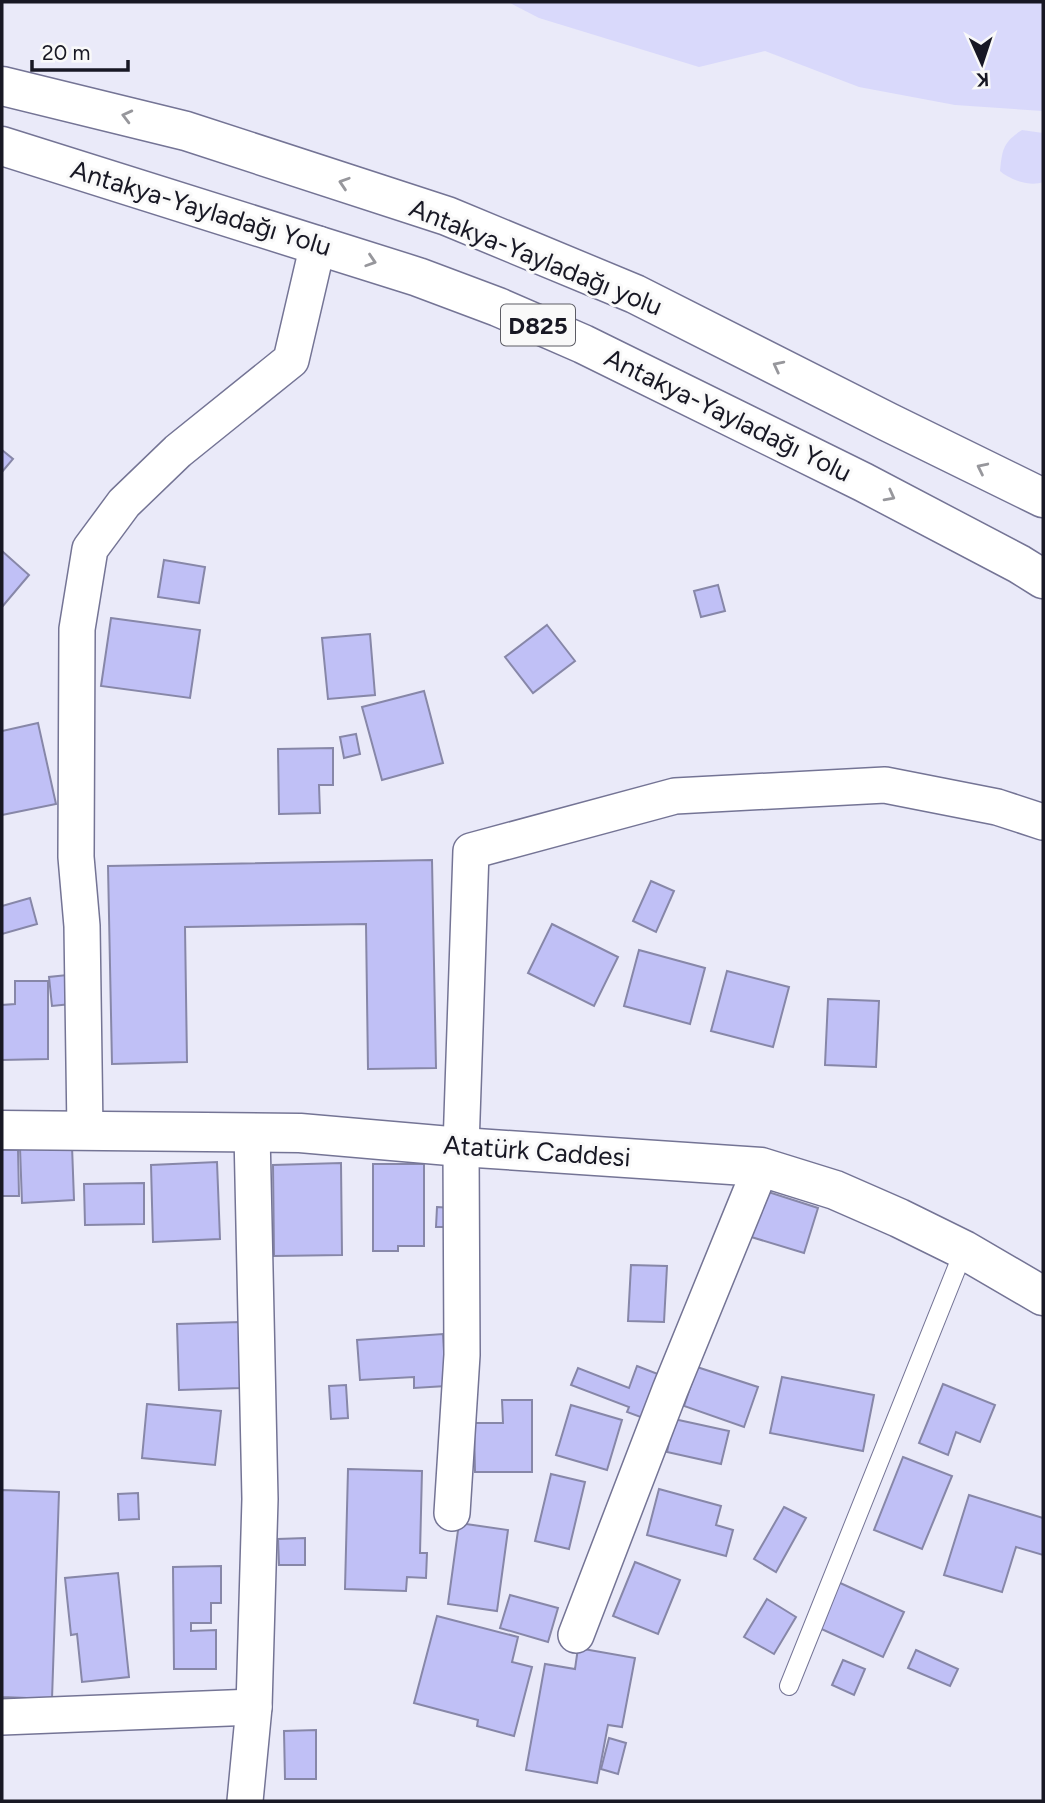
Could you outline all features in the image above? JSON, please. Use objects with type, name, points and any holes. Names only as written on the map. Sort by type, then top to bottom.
[{"type":"main road","name":"Antakya-Yayladağı yolu","points":[[2,86],[186,131],[447,216],[635,294],[1043,498]]},
{"type":"main road","name":"Antakya-Yayladağı Yolu","points":[[2,146],[318,244],[498,307],[583,344],[863,482],[1043,579]]},
{"type":"main road","name":"Atatürk Caddesi","points":[[2,1130],[300,1133],[461,1147],[761,1167],[835,1190],[899,1218],[964,1250],[1043,1296]]},
{"type":"street","points":[[85,1131],[82,926],[76,857],[77,629],[90,549],[124,503],[178,451],[291,360],[318,244]]},
{"type":"street","points":[[452,1513],[462,1354],[461,1147],[471,851],[675,796],[885,785],[997,807],[1043,822]]},
{"type":"street","points":[[245,1801],[254,1707],[260,1499],[252,1133]]},
{"type":"street","points":[[576,1635],[670,1390],[761,1167]]},
{"type":"street","points":[[2,1717],[254,1707]]},
{"type":"lane","points":[[789,1686],[964,1250]]},
{"type":"shaded area","points":[[508,2],[1043,2],[1043,111],[955,105],[859,87],[765,51],[699,67],[539,18]]},
{"type":"shaded area","points":[[1022,130],[1043,133],[1043,182],[1021,182],[1000,171],[1005,147]]},
{"type":"building","points":[[2,450],[13,459],[2,472]]},
{"type":"building","points":[[2,551],[29,575],[2,607]]},
{"type":"building","points":[[164,560],[205,567],[199,603],[158,597]]},
{"type":"building","points":[[718,585],[725,611],[701,617],[694,591]]},
{"type":"building","points":[[111,618],[200,630],[190,698],[101,686]]},
{"type":"building","points":[[547,625],[575,661],[533,693],[505,657]]},
{"type":"building","points":[[370,634],[375,695],[328,699],[322,638]]},
{"type":"building","points":[[424,691],[443,763],[382,780],[362,707]]},
{"type":"building","points":[[38,723],[56,804],[2,815],[2,731]]},
{"type":"building","points":[[356,734],[360,754],[344,758],[340,737]]},
{"type":"building","points":[[333,748],[333,785],[319,785],[320,813],[279,814],[278,749]]},
{"type":"building","points":[[432,860],[436,1068],[368,1069],[366,924],[185,927],[187,1062],[112,1064],[108,866]]},
{"type":"building","points":[[651,881],[674,891],[656,932],[633,921]]},
{"type":"building","points":[[30,898],[37,924],[2,934],[2,906]]},
{"type":"building","points":[[552,924],[618,957],[594,1006],[528,973]]},
{"type":"building","points":[[639,950],[705,968],[690,1024],[624,1006]]},
{"type":"building","points":[[727,971],[789,987],[773,1047],[711,1031]]},
{"type":"building","points":[[67,975],[71,1004],[52,1006],[49,977]]},
{"type":"building","points":[[15,981],[48,981],[48,1059],[2,1060],[2,1005],[15,1004]]},
{"type":"building","points":[[828,999],[879,1001],[876,1067],[825,1065]]},
{"type":"building","points":[[72,1146],[74,1200],[22,1203],[20,1148]]},
{"type":"building","points":[[2,1150],[18,1150],[19,1196],[2,1196]]},
{"type":"building","points":[[217,1162],[220,1239],[153,1242],[151,1165]]},
{"type":"building","points":[[341,1163],[342,1255],[274,1256],[273,1165]]},
{"type":"building","points":[[373,1164],[424,1164],[424,1246],[398,1246],[398,1251],[373,1251]]},
{"type":"building","points":[[144,1183],[144,1224],[85,1225],[84,1184]]},
{"type":"building","points":[[762,1190],[818,1208],[804,1253],[748,1236]]},
{"type":"building","points":[[437,1207],[453,1208],[452,1227],[436,1227]]},
{"type":"building","points":[[631,1265],[667,1266],[664,1322],[628,1321]]},
{"type":"building","points":[[240,1322],[241,1388],[179,1390],[177,1324]]},
{"type":"building","points":[[443,1334],[446,1386],[414,1388],[414,1377],[360,1380],[357,1340]]},
{"type":"building","points":[[637,1366],[663,1376],[646,1419],[627,1412],[629,1407],[571,1385],[578,1368],[629,1388]]},
{"type":"building","points":[[697,1367],[758,1387],[744,1427],[684,1406]]},
{"type":"building","points":[[782,1377],[874,1395],[863,1451],[770,1433]]},
{"type":"building","points":[[943,1384],[995,1405],[980,1442],[956,1432],[948,1455],[919,1443]]},
{"type":"building","points":[[346,1385],[348,1418],[331,1419],[329,1386]]},
{"type":"building","points":[[502,1400],[532,1400],[532,1472],[475,1472],[474,1423],[503,1423]]},
{"type":"building","points":[[147,1404],[221,1411],[215,1465],[142,1458]]},
{"type":"building","points":[[571,1405],[622,1420],[607,1470],[556,1455]]},
{"type":"building","points":[[674,1419],[729,1431],[721,1464],[667,1452]]},
{"type":"building","points":[[903,1457],[952,1476],[922,1549],[874,1530]]},
{"type":"building","points":[[348,1469],[422,1471],[420,1553],[427,1553],[426,1578],[407,1577],[406,1591],[345,1589]]},
{"type":"building","points":[[551,1474],[585,1482],[569,1549],[535,1541]]},
{"type":"building","points":[[659,1489],[721,1506],[716,1525],[733,1530],[726,1556],[647,1535]]},
{"type":"building","points":[[2,1490],[59,1492],[52,1699],[2,1697]]},
{"type":"building","points":[[138,1493],[139,1519],[119,1520],[118,1494]]},
{"type":"building","points":[[969,1495],[1043,1518],[1043,1555],[1016,1547],[1002,1592],[944,1575]]},
{"type":"building","points":[[784,1507],[806,1518],[776,1572],[754,1559]]},
{"type":"building","points":[[459,1523],[508,1530],[497,1611],[448,1604]]},
{"type":"building","points":[[305,1538],[305,1565],[279,1565],[278,1539]]},
{"type":"building","points":[[635,1562],[680,1580],[658,1634],[613,1616]]},
{"type":"building","points":[[221,1566],[221,1603],[211,1603],[211,1623],[191,1623],[191,1631],[216,1630],[216,1669],[174,1669],[173,1567]]},
{"type":"building","points":[[118,1573],[129,1677],[82,1682],[77,1634],[71,1635],[65,1578]]},
{"type":"building","points":[[838,1582],[904,1612],[883,1657],[817,1627]]},
{"type":"building","points":[[510,1595],[558,1608],[548,1642],[500,1628]]},
{"type":"building","points":[[767,1599],[796,1617],[774,1654],[744,1637]]},
{"type":"building","points":[[437,1616],[518,1637],[512,1662],[532,1667],[514,1736],[477,1726],[478,1720],[414,1703]]},
{"type":"building","points":[[578,1648],[635,1658],[622,1727],[608,1725],[597,1783],[526,1770],[545,1664],[575,1669]]},
{"type":"building","points":[[916,1650],[958,1669],[950,1686],[908,1668]]},
{"type":"building","points":[[843,1660],[865,1669],[854,1695],[832,1685]]},
{"type":"building","points":[[316,1730],[316,1779],[285,1779],[284,1731]]},
{"type":"building","points":[[609,1738],[626,1743],[618,1774],[601,1769]]}]
